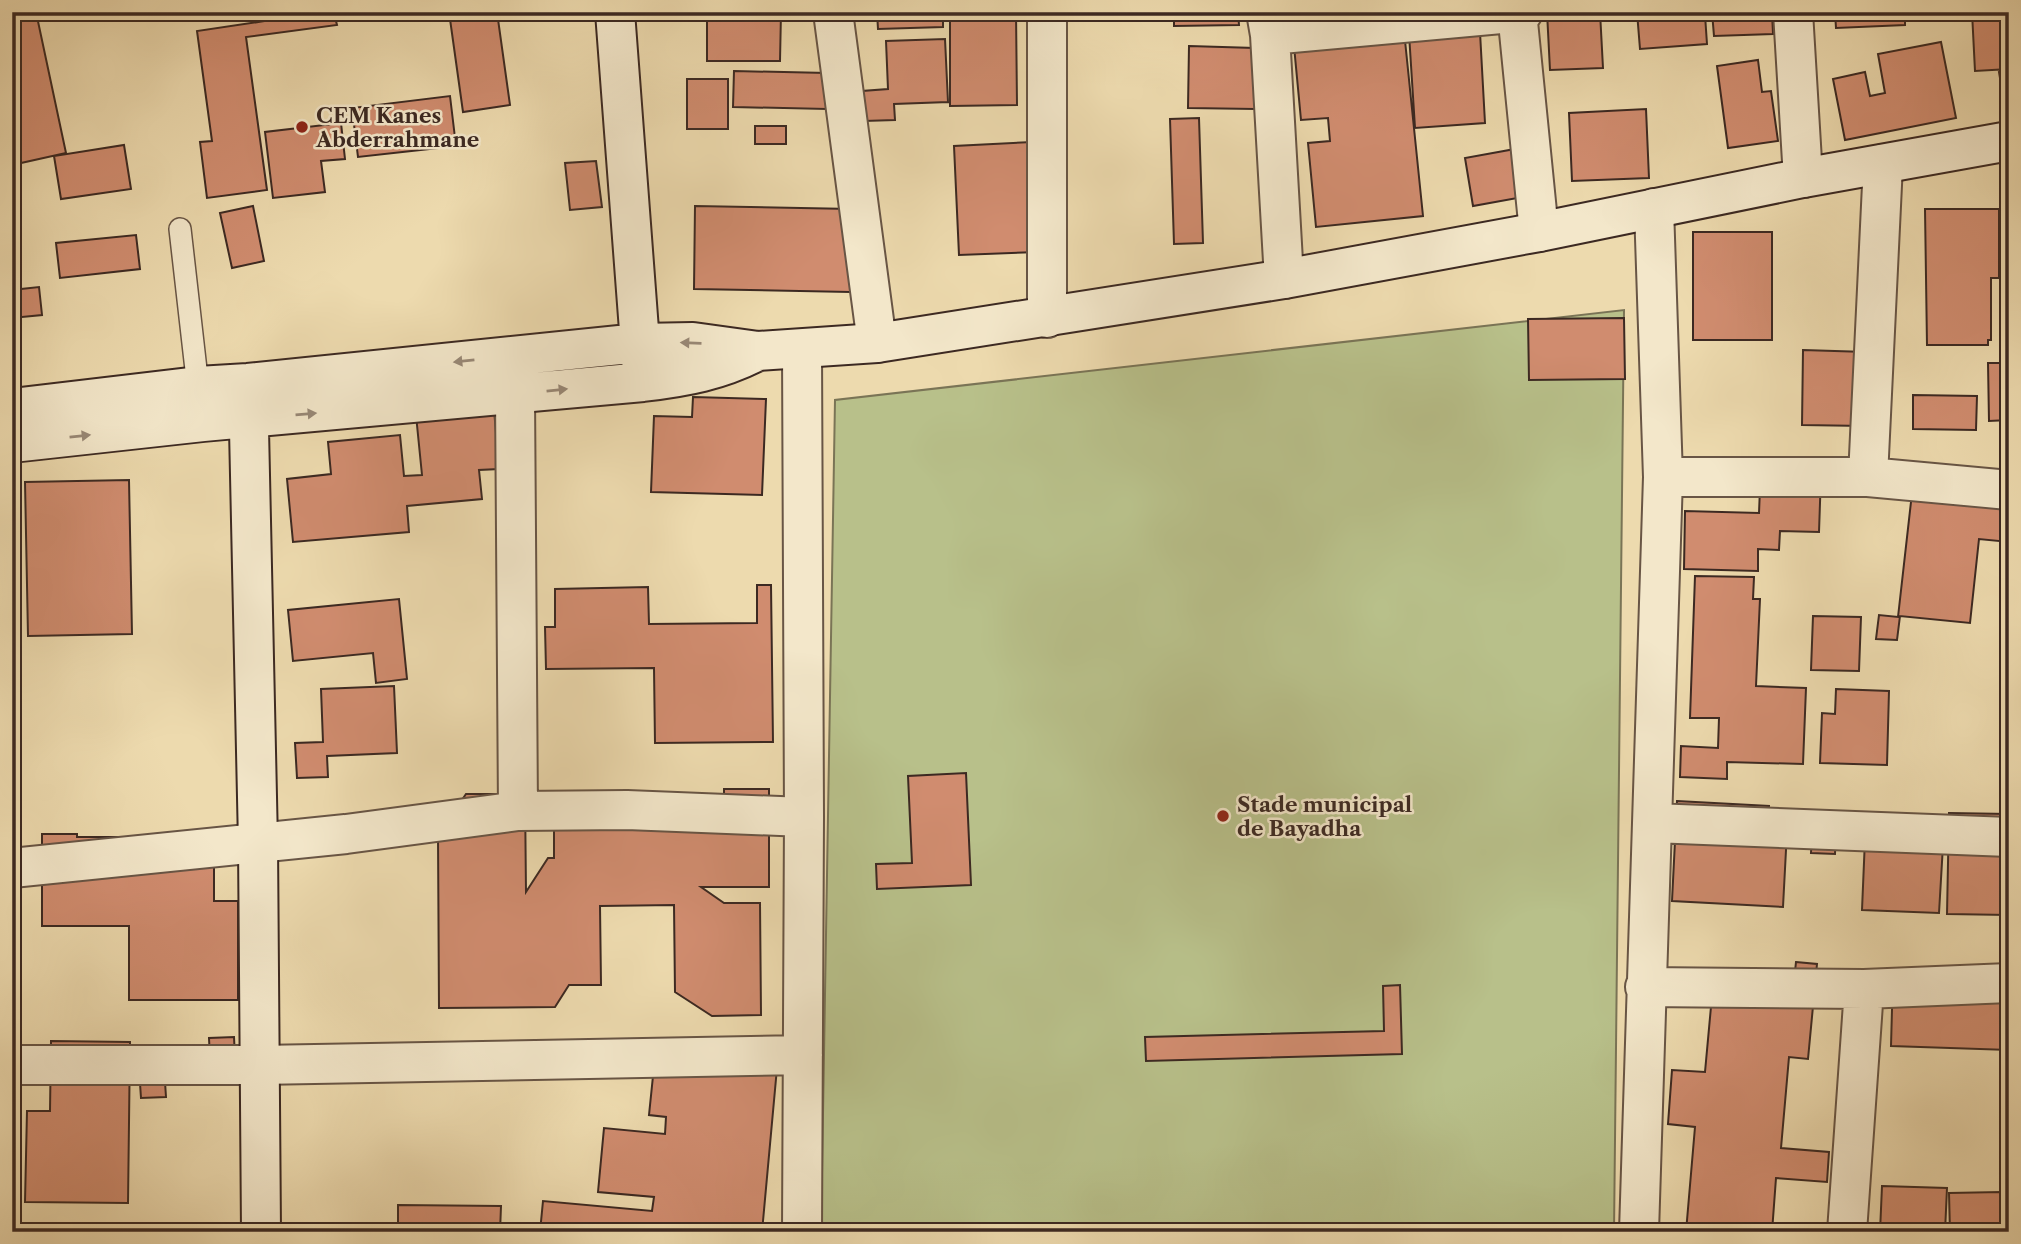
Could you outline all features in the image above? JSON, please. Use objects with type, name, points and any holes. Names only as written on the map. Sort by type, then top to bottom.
[{"type":"street","points":[[615,12],[643,382]]},
{"type":"street","points":[[833,12],[877,343]]},
{"type":"street","points":[[1047,12],[1047,318]]},
{"type":"street","points":[[1284,279],[1268,24],[1523,12]]},
{"type":"street","points":[[1793,12],[1803,178]]},
{"type":"street","points":[[1517,13],[1539,232]]},
{"type":"street","points":[[250,401],[639,343],[693,342],[758,351],[802,349],[877,343],[1047,318],[1284,279],[1539,232],[1803,178],[2009,141]]},
{"type":"street","points":[[1868,477],[1883,164]]},
{"type":"street","points":[[1639,1232],[1663,477],[1654,208]]},
{"type":"street","points":[[802,349],[802,1232]]},
{"type":"street","points":[[12,408],[515,394],[643,382],[702,373],[731,365],[758,351]]},
{"type":"street","points":[[515,394],[519,811]]},
{"type":"street","points":[[250,401],[258,843],[261,1232]]},
{"type":"street","points":[[12,443],[200,404]]},
{"type":"street","points":[[1663,477],[1868,477],[2009,489]]},
{"type":"street","points":[[12,868],[258,843],[519,811],[627,810],[804,817]]},
{"type":"street","points":[[1653,823],[2009,837]]},
{"type":"street","points":[[1646,987],[1864,989],[2009,983]]},
{"type":"street","points":[[1847,1232],[1864,989]]},
{"type":"street","points":[[12,1065],[259,1065],[803,1055]]},
{"type":"lane","points":[[180,229],[200,404]]},
{"type":"green space","name":"Stade municipal de Bayadha","points":[[1624,310],[1614,1232],[821,1232],[835,400]]},
{"type":"building","points":[[12,12],[36,12],[66,153],[21,163],[12,119]]},
{"type":"building","points":[[263,12],[397,12],[336,21],[337,25],[246,37],[267,190],[207,198],[200,142],[212,141],[197,31],[265,21]]},
{"type":"building","points":[[449,12],[497,12],[510,105],[463,112]]},
{"type":"building","points":[[707,12],[781,12],[780,61],[707,61]]},
{"type":"building","points":[[877,12],[943,12],[943,27],[878,29]]},
{"type":"building","points":[[950,12],[1016,12],[1017,105],[950,106]]},
{"type":"building","points":[[1174,12],[1238,12],[1239,25],[1174,26]]},
{"type":"building","points":[[1547,12],[1600,12],[1603,68],[1550,70]]},
{"type":"building","points":[[1637,12],[1676,12],[1677,16],[1705,15],[1707,44],[1640,49]]},
{"type":"building","points":[[1712,12],[1772,12],[1773,34],[1714,36]]},
{"type":"building","points":[[1835,12],[1905,12],[1905,25],[1836,28]]},
{"type":"building","points":[[1972,12],[2009,12],[2009,69],[1975,71]]},
{"type":"building","points":[[1479,14],[1485,123],[1415,128],[1408,18]]},
{"type":"building","points":[[1403,21],[1423,216],[1316,227],[1308,143],[1330,141],[1328,118],[1301,120],[1294,46]]},
{"type":"building","points":[[945,39],[948,102],[894,104],[895,120],[864,121],[862,91],[888,89],[886,41]]},
{"type":"building","points":[[1941,42],[1956,118],[1845,140],[1833,79],[1865,72],[1870,96],[1885,93],[1878,54]]},
{"type":"building","points":[[1189,46],[1255,48],[1255,109],[1188,108]]},
{"type":"building","points":[[1758,60],[1762,92],[1771,91],[1778,141],[1728,148],[1717,66]]},
{"type":"building","points":[[2009,70],[2009,108],[2005,108],[1999,72]]},
{"type":"building","points":[[734,71],[827,73],[827,109],[733,107]]},
{"type":"building","points":[[687,79],[728,79],[728,129],[687,129]]},
{"type":"building","points":[[450,96],[456,146],[358,157],[352,108]]},
{"type":"building","points":[[1646,109],[1649,178],[1572,181],[1569,113]]},
{"type":"building","points":[[1199,118],[1203,243],[1174,244],[1170,119]]},
{"type":"building","points":[[341,123],[345,159],[321,161],[325,192],[273,198],[265,132]]},
{"type":"building","points":[[755,126],[786,126],[786,144],[755,144]]},
{"type":"building","points":[[1032,142],[1038,252],[959,255],[954,146]]},
{"type":"building","points":[[124,145],[131,189],[61,199],[54,156]]},
{"type":"building","points":[[1515,149],[1523,197],[1473,206],[1465,158]]},
{"type":"building","points":[[596,161],[602,207],[570,210],[565,163]]},
{"type":"building","points":[[253,206],[264,261],[232,268],[220,213]]},
{"type":"building","points":[[695,206],[852,209],[850,292],[694,289]]},
{"type":"building","points":[[1925,209],[1999,209],[1999,278],[1991,278],[1991,340],[1988,340],[1988,345],[1927,345]]},
{"type":"building","points":[[1693,232],[1772,232],[1772,340],[1693,340]]},
{"type":"building","points":[[136,235],[140,269],[60,278],[56,243]]},
{"type":"building","points":[[39,287],[42,315],[12,318],[12,290]]},
{"type":"building","points":[[1624,318],[1625,379],[1529,380],[1528,319]]},
{"type":"building","points":[[1803,350],[1866,352],[1865,426],[1802,425]]},
{"type":"building","points":[[1988,363],[2009,363],[2009,420],[1989,421]]},
{"type":"building","points":[[1913,395],[1977,396],[1976,430],[1913,429]]},
{"type":"building","points":[[693,397],[766,399],[762,495],[651,492],[654,416],[692,417]]},
{"type":"building","points":[[494,409],[499,469],[479,470],[482,499],[407,506],[409,532],[293,542],[287,479],[331,474],[328,442],[400,435],[404,476],[422,475],[416,415]]},
{"type":"building","points":[[1761,464],[1821,474],[1819,532],[1780,531],[1779,550],[1758,549],[1758,571],[1684,569],[1685,511],[1759,513]]},
{"type":"building","points":[[2009,478],[2009,542],[1979,539],[1970,623],[1900,616],[1897,640],[1876,639],[1879,615],[1898,617],[1912,493]]},
{"type":"building","points":[[129,480],[132,634],[28,636],[25,482]]},
{"type":"building","points":[[1695,576],[1754,577],[1753,599],[1760,599],[1756,686],[1806,688],[1803,764],[1727,762],[1727,779],[1680,777],[1681,746],[1718,748],[1719,718],[1690,718]]},
{"type":"building","points":[[757,585],[771,585],[773,742],[655,743],[654,668],[546,669],[545,627],[555,627],[555,589],[648,587],[649,624],[757,623]]},
{"type":"building","points":[[399,599],[407,679],[376,683],[373,653],[293,661],[288,610]]},
{"type":"building","points":[[1813,616],[1861,617],[1859,671],[1811,670]]},
{"type":"building","points":[[394,686],[397,753],[327,756],[328,777],[297,778],[295,743],[323,742],[321,689]]},
{"type":"building","points":[[1836,689],[1889,691],[1887,765],[1820,763],[1822,713],[1835,714]]},
{"type":"building","points":[[966,773],[971,885],[877,889],[876,864],[912,863],[908,776]]},
{"type":"building","points":[[724,789],[769,789],[769,887],[701,887],[724,903],[760,903],[761,1015],[712,1016],[675,992],[674,905],[600,906],[601,985],[569,985],[555,1007],[439,1008],[438,835],[466,794],[525,794],[526,892],[548,858],[554,858],[554,820],[724,805]]},
{"type":"building","points":[[1677,801],[1769,806],[1768,822],[1836,825],[1835,854],[1811,853],[1812,833],[1787,831],[1783,907],[1672,901]]},
{"type":"building","points":[[1949,813],[2009,814],[2009,915],[1947,914]]},
{"type":"building","points":[[1866,815],[1943,845],[1939,913],[1862,910]]},
{"type":"building","points":[[42,834],[77,834],[77,837],[214,837],[214,901],[238,901],[238,1000],[129,1000],[129,926],[42,926]]},
{"type":"building","points":[[1796,962],[1817,964],[1808,1059],[1789,1057],[1781,1148],[1829,1152],[1827,1182],[1776,1178],[1772,1232],[1686,1232],[1695,1127],[1668,1124],[1672,1070],[1705,1072],[1714,974],[1794,981]]},
{"type":"building","points":[[1893,973],[2009,977],[2009,1050],[1891,1046]]},
{"type":"building","points":[[1400,985],[1402,1054],[1146,1061],[1145,1037],[1384,1031],[1383,986]]},
{"type":"building","points":[[234,1037],[236,1079],[211,1080],[209,1038]]},
{"type":"building","points":[[51,1041],[130,1042],[128,1203],[25,1202],[27,1111],[50,1111]]},
{"type":"building","points":[[779,1046],[762,1232],[540,1232],[543,1201],[652,1211],[654,1197],[598,1192],[604,1128],[665,1134],[666,1117],[649,1115],[656,1047]]},
{"type":"building","points":[[163,1052],[166,1097],[141,1098],[138,1054]]},
{"type":"building","points":[[1882,1186],[1947,1188],[1945,1232],[1880,1232]]},
{"type":"building","points":[[2001,1192],[2003,1232],[1950,1232],[1949,1193]]},
{"type":"building","points":[[398,1205],[501,1206],[500,1232],[398,1232]]},
{"type":"place","name":"CEM Kanes Abderrahmane","points":[[302,127]]},
{"type":"place","name":"Stade municipal de Bayadha","points":[[1223,816]]}]
